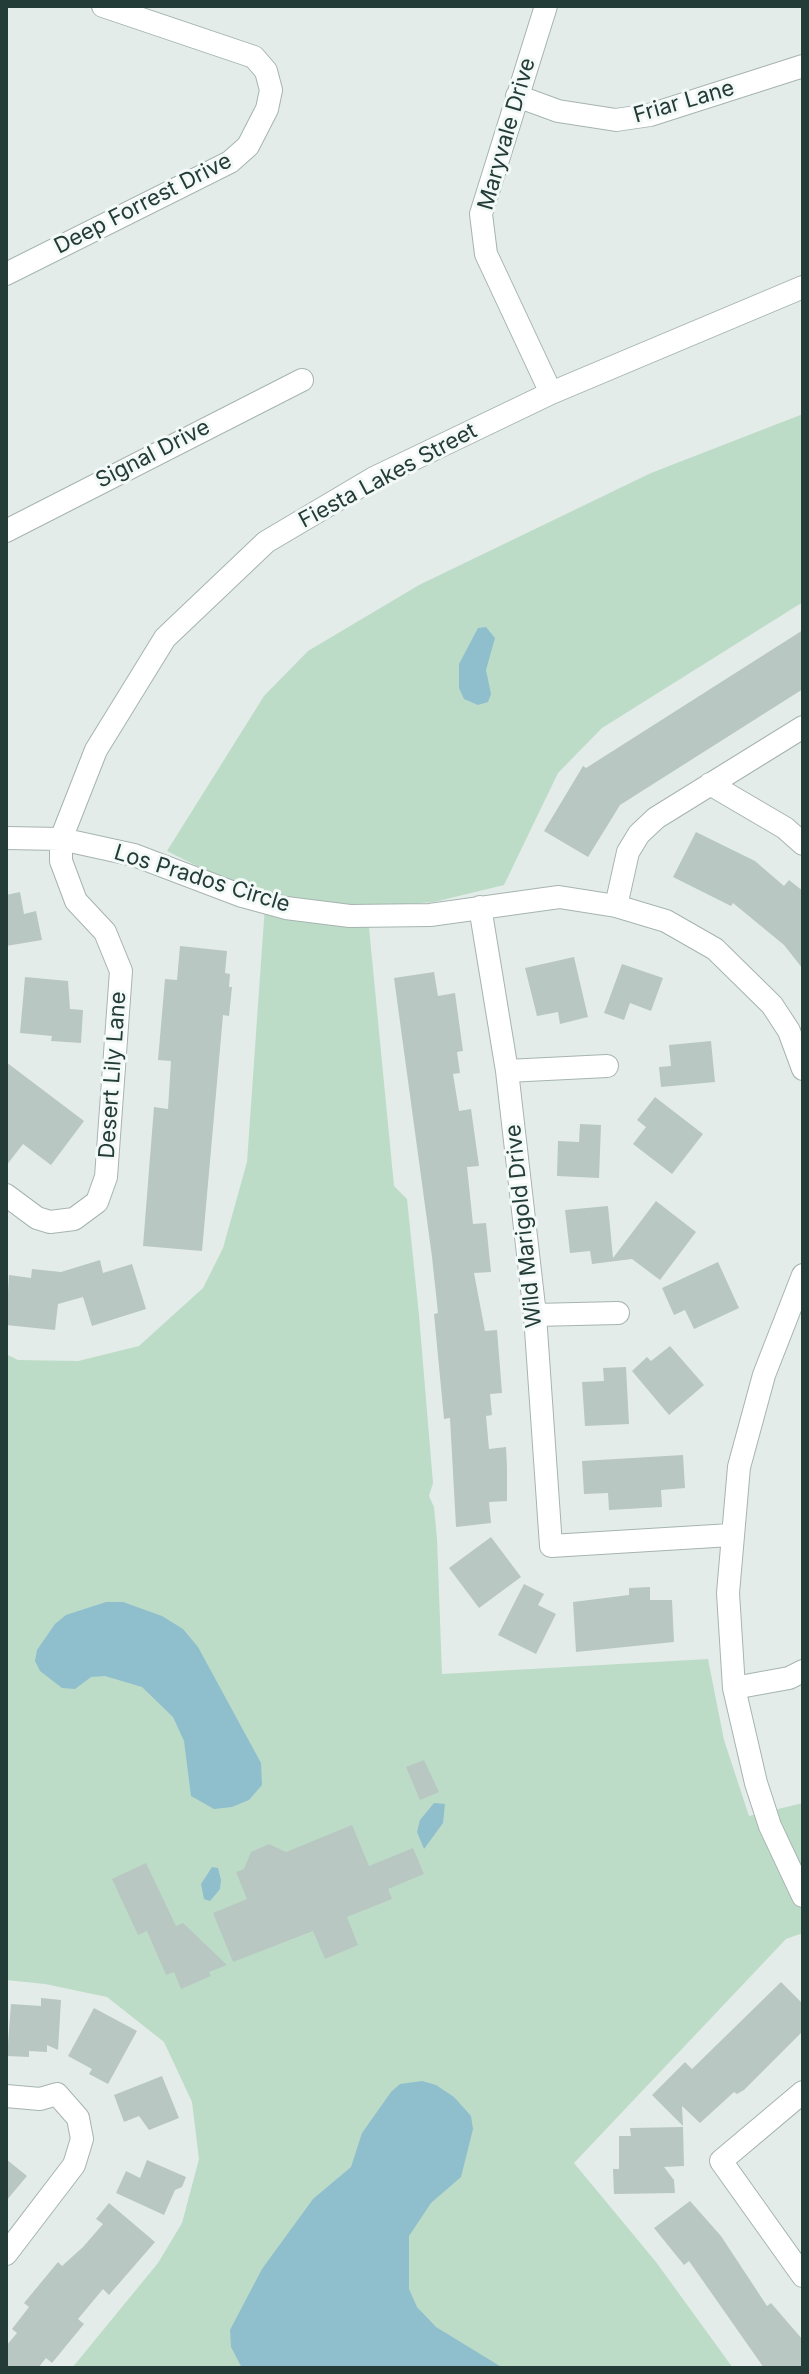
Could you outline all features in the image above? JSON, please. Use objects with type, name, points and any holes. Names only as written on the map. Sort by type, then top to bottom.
[{"type":"street","name":"Deep Forrest Drive","points":[[6,274],[230,162],[248,146],[267,109],[271,90],[266,71],[254,57],[103,6]]},
{"type":"street","name":"Maryvale Drive","points":[[546,6],[481,214],[486,254],[551,393]]},
{"type":"street","name":"Friar Lane","points":[[517,96],[558,111],[616,120],[650,115],[803,66]]},
{"type":"street","name":"Fiesta Lakes Street","points":[[61,839],[96,750],[165,638],[266,542],[374,478],[551,393],[803,287]]},
{"type":"street","name":"Signal Drive","points":[[6,531],[302,380]]},
{"type":"street","points":[[616,906],[628,852],[639,834],[656,818],[803,727]]},
{"type":"street","points":[[710,784],[785,828],[803,844]]},
{"type":"street","name":"Los Prados Circle","points":[[6,838],[61,839],[134,855],[242,896],[286,908],[350,916],[430,915],[559,897],[616,906],[666,921],[715,949],[772,1005],[789,1031],[803,1069]]},
{"type":"street","name":"Desert Lily Lane","points":[[6,1195],[37,1218],[50,1222],[74,1219],[97,1202],[106,1177],[121,971],[105,932],[76,901],[61,861],[61,839]]},
{"type":"street","name":"Wild Marigold Drive","points":[[480,907],[507,1071],[535,1315],[551,1546],[731,1535]]},
{"type":"street","points":[[507,1071],[607,1066]]},
{"type":"street","points":[[803,1275],[764,1375],[739,1467],[728,1593],[734,1688],[756,1783],[770,1826],[803,1896]]},
{"type":"street","points":[[535,1315],[618,1313]]},
{"type":"street","points":[[734,1688],[789,1678],[803,1671]]},
{"type":"street","points":[[803,2092],[721,2161],[803,2276]]},
{"type":"street","points":[[6,2096],[40,2099],[57,2094],[78,2118],[82,2139],[74,2165],[6,2254]]},
{"type":"green space","points":[[803,414],[803,602],[602,728],[558,773],[504,885],[434,902],[367,907],[394,1186],[407,1199],[419,1315],[433,1483],[429,1496],[434,1507],[437,1539],[442,1674],[708,1659],[724,1740],[749,1816],[803,1803],[803,1933],[786,1939],[574,2163],[656,2262],[733,2368],[72,2368],[158,2263],[182,2223],[199,2159],[192,2102],[164,2042],[107,1997],[45,1984],[6,1980],[6,1354],[18,1360],[78,1361],[139,1346],[203,1288],[223,1248],[247,1162],[266,891],[213,874],[167,851],[264,696],[308,651],[419,585],[651,473]]},
{"type":"water","points":[[486,627],[495,638],[486,670],[491,694],[488,702],[478,705],[464,699],[459,688],[459,664],[478,628]]},
{"type":"water","points":[[106,1602],[123,1602],[162,1616],[183,1629],[198,1647],[261,1763],[262,1785],[249,1800],[232,1807],[214,1809],[191,1796],[184,1741],[173,1717],[142,1687],[105,1676],[91,1677],[75,1689],[62,1688],[40,1671],[35,1661],[37,1650],[55,1624],[66,1615]]},
{"type":"water","points":[[434,1803],[445,1804],[443,1823],[424,1849],[417,1832],[420,1820]]},
{"type":"water","points":[[212,1867],[218,1868],[221,1880],[220,1889],[210,1901],[204,1899],[201,1884]]},
{"type":"water","points":[[422,2081],[436,2085],[454,2097],[471,2116],[473,2129],[461,2177],[431,2203],[409,2236],[409,2289],[417,2307],[436,2327],[503,2368],[242,2368],[231,2347],[230,2330],[262,2269],[313,2199],[351,2167],[362,2133],[391,2092],[400,2084]]},
{"type":"building","points":[[803,630],[803,689],[620,805],[588,857],[544,831],[583,766],[586,768]]},
{"type":"building","points":[[696,832],[755,861],[784,886],[789,880],[803,891],[803,969],[784,945],[733,903],[731,906],[673,877]]},
{"type":"building","points":[[20,892],[24,914],[36,911],[42,940],[6,946],[6,895]]},
{"type":"building","points":[[180,946],[227,951],[225,973],[230,974],[229,987],[232,987],[229,1016],[223,1015],[202,1251],[143,1246],[154,1107],[168,1109],[171,1061],[158,1060],[165,979],[177,980]]},
{"type":"building","points":[[574,957],[588,1017],[560,1024],[558,1012],[537,1016],[525,968]]},
{"type":"building","points":[[622,964],[663,978],[651,1011],[630,1003],[624,1020],[604,1013]]},
{"type":"building","points":[[434,972],[438,996],[455,993],[463,1051],[457,1052],[460,1073],[453,1074],[459,1111],[471,1109],[479,1166],[467,1167],[473,1224],[486,1223],[491,1272],[474,1273],[485,1331],[497,1330],[502,1393],[490,1394],[492,1415],[486,1416],[489,1449],[506,1447],[507,1468],[507,1501],[489,1502],[491,1523],[456,1527],[450,1418],[444,1419],[432,1257],[394,978]]},
{"type":"building","points":[[25,977],[68,981],[70,1009],[83,1010],[81,1043],[51,1041],[52,1036],[20,1033]]},
{"type":"building","points":[[711,1041],[715,1082],[661,1087],[659,1067],[671,1066],[669,1045]]},
{"type":"building","points":[[6,1062],[84,1121],[51,1165],[23,1144],[6,1166]]},
{"type":"building","points":[[655,1097],[703,1134],[672,1174],[633,1144],[646,1127],[637,1120]]},
{"type":"building","points":[[580,1124],[601,1125],[599,1178],[557,1176],[558,1141],[579,1142]]},
{"type":"building","points":[[656,1201],[696,1232],[660,1280],[632,1259],[592,1264],[590,1251],[570,1253],[565,1210],[608,1206],[613,1258]]},
{"type":"building","points":[[100,1260],[103,1273],[132,1264],[146,1309],[92,1326],[83,1297],[58,1304],[55,1330],[6,1325],[9,1275],[31,1278],[32,1269],[61,1272]]},
{"type":"building","points":[[718,1262],[739,1308],[694,1329],[685,1310],[674,1315],[662,1288]]},
{"type":"building","points":[[670,1346],[704,1385],[669,1415],[632,1371],[647,1357],[651,1361]]},
{"type":"building","points":[[626,1367],[629,1424],[585,1426],[582,1382],[604,1381],[603,1368]]},
{"type":"building","points":[[683,1455],[685,1488],[661,1490],[662,1507],[609,1510],[608,1493],[584,1494],[582,1461]]},
{"type":"building","points":[[491,1537],[521,1577],[479,1608],[449,1568]]},
{"type":"building","points":[[524,1584],[544,1594],[538,1605],[556,1614],[536,1654],[498,1635]]},
{"type":"building","points":[[650,1587],[650,1600],[672,1600],[674,1642],[576,1652],[573,1602],[629,1595],[629,1588]]},
{"type":"building","points":[[424,1760],[439,1792],[420,1800],[406,1767]]},
{"type":"building","points":[[352,1825],[369,1866],[413,1848],[424,1874],[388,1889],[392,1899],[347,1917],[358,1945],[325,1959],[313,1931],[233,1962],[213,1913],[247,1899],[236,1872],[244,1869],[251,1852],[269,1844],[286,1852]]},
{"type":"building","points":[[146,1863],[176,1926],[183,1923],[227,1965],[181,1989],[174,1972],[166,1975],[147,1931],[138,1935],[112,1879]]},
{"type":"building","points":[[781,1982],[803,2004],[803,2031],[744,2090],[737,2094],[734,2092],[700,2123],[682,2106],[683,2126],[652,2095],[685,2062],[692,2069]]},
{"type":"building","points":[[41,1998],[61,2000],[58,2050],[47,2045],[47,2052],[29,2051],[29,2057],[7,2056],[11,2004],[41,2006]]},
{"type":"building","points":[[94,2008],[137,2031],[108,2084],[89,2074],[92,2069],[68,2056]]},
{"type":"building","points":[[162,2076],[179,2118],[149,2130],[139,2116],[124,2122],[114,2095]]},
{"type":"building","points":[[683,2127],[684,2166],[664,2167],[674,2180],[675,2193],[614,2194],[613,2169],[619,2169],[619,2136],[631,2136],[630,2128]]},
{"type":"building","points":[[6,2159],[27,2176],[6,2201]]},
{"type":"building","points":[[147,2160],[186,2177],[182,2187],[175,2190],[164,2215],[116,2193],[126,2171],[140,2178]]},
{"type":"building","points":[[690,2201],[721,2236],[767,2306],[771,2303],[803,2340],[803,2368],[764,2368],[689,2261],[684,2265],[654,2228]]},
{"type":"building","points":[[109,2203],[155,2242],[109,2295],[103,2289],[78,2319],[84,2324],[52,2363],[46,2358],[38,2368],[6,2368],[6,2346],[17,2333],[12,2329],[29,2307],[24,2303],[58,2262],[62,2266],[103,2224],[96,2219]]}]
